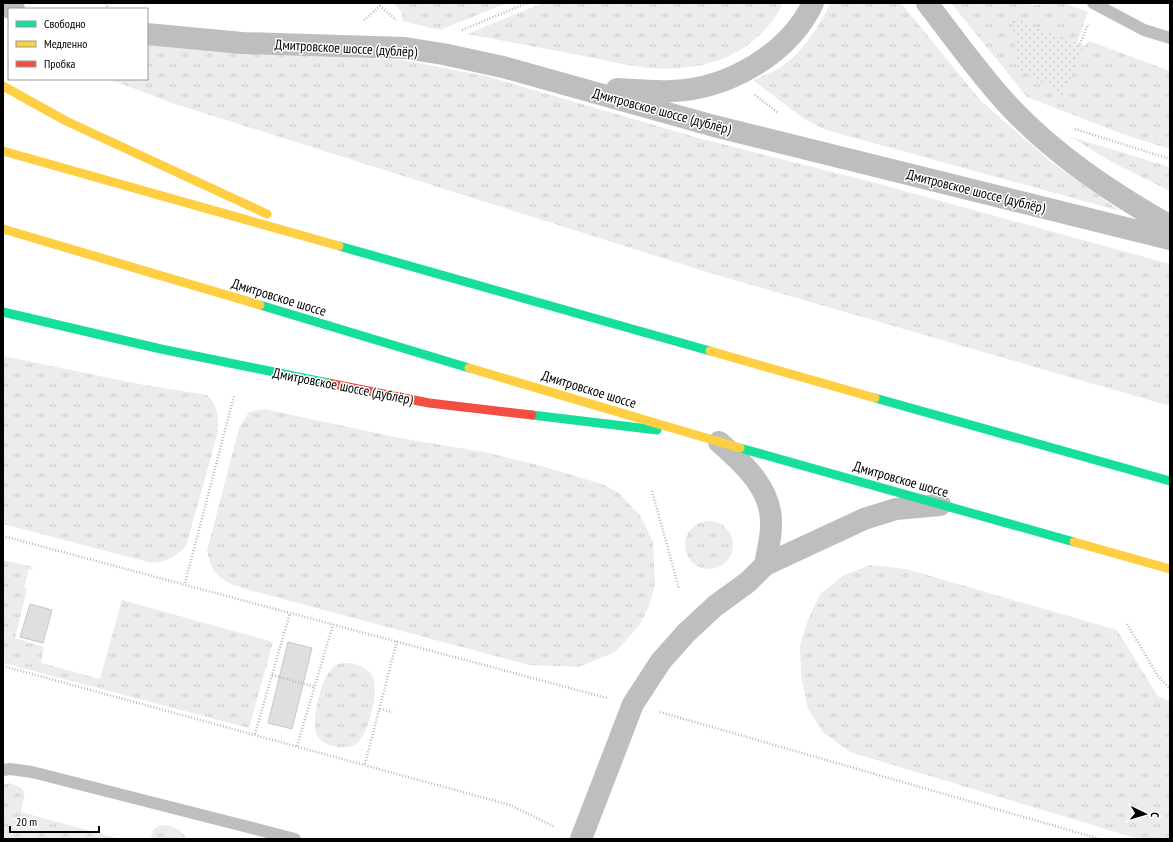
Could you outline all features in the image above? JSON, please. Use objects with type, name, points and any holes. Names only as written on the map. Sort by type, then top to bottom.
[{"type":"main road","points":[[3,86],[66,121],[166,168],[277,218],[359,252]]},
{"type":"main road","points":[[3,151],[1170,480]]},
{"type":"main road","name":"Дмитровское шоссе","points":[[3,229],[688,433],[1170,569]]},
{"type":"main road","name":"Дмитровское шоссе (дублёр)","points":[[3,312],[161,349],[429,404],[688,433]]},
{"type":"street","points":[[571,86],[673,91],[690,89],[740,74],[765,60],[780,47],[800,23],[812,3]]},
{"type":"street","points":[[927,3],[1010,108],[1050,145],[1123,199],[1170,226]]},
{"type":"street","name":"Дмитровское шоссе (дублёр)","points":[[148,34],[242,43],[405,48],[503,67],[714,126],[1170,238]]},
{"type":"street","points":[[719,442],[751,473],[766,493],[772,524],[765,565]]},
{"type":"street","points":[[581,839],[633,704],[661,661],[686,633],[715,606],[748,582],[765,565],[864,519],[896,509],[941,504]]},
{"type":"lane","points":[[1093,3],[1144,30],[1170,38]]},
{"type":"lane","points":[[3,770],[10,769],[32,772],[268,836],[295,839]]},
{"type":"path","points":[[455,33],[526,3]]},
{"type":"path","points":[[1069,127],[1170,159]]},
{"type":"path","points":[[185,584],[234,396]]},
{"type":"path","points":[[652,491],[679,589]]},
{"type":"path","points":[[3,536],[633,704],[1100,839]]},
{"type":"path","points":[[256,734],[290,613]]},
{"type":"path","points":[[1127,624],[1158,676],[1170,689]]},
{"type":"path","points":[[297,746],[333,625]]},
{"type":"path","points":[[364,764],[397,642]]},
{"type":"path","points":[[3,666],[256,734],[510,805],[554,827]]},
{"type":"path","points":[[272,675],[315,687]]},
{"type":"path","points":[[380,709],[392,712]]},
{"type":"green space","points":[[393,3],[507,3],[440,30],[403,21],[401,11]]},
{"type":"green space","points":[[543,3],[783,3],[772,21],[759,36],[743,48],[726,57],[707,64],[668,69],[638,67],[467,34]]},
{"type":"green space","points":[[830,3],[901,3],[980,100],[1051,162],[1120,211],[826,130],[804,119],[753,80],[776,70],[795,56],[821,21]]},
{"type":"green space","points":[[951,3],[1026,3],[1033,5],[1065,3],[1088,12],[1077,43],[1084,46],[1089,41],[1170,71],[1170,149],[1128,136],[1027,97]]},
{"type":"green space","points":[[1012,17],[1084,46],[1063,95],[1018,68]]},
{"type":"green space","points":[[148,45],[401,60],[486,76],[702,139],[872,182],[1170,264],[1170,406],[710,273],[169,102],[112,80],[148,80]]},
{"type":"green space","points":[[1071,137],[1170,167],[1170,191],[1115,164]]},
{"type":"green space","points":[[3,356],[144,385],[207,395],[211,399],[217,412],[218,432],[186,546],[182,550],[167,560],[152,563],[3,524]]},
{"type":"green space","points":[[264,409],[400,438],[489,453],[538,465],[602,484],[619,493],[641,517],[653,542],[655,585],[648,609],[640,624],[615,652],[579,667],[529,665],[249,590],[226,582],[216,574],[207,551],[239,428],[249,412]]},
{"type":"green space","points":[[704,521],[714,521],[723,525],[729,531],[733,540],[733,550],[729,559],[723,565],[714,569],[704,569],[695,565],[689,559],[685,550],[685,540],[689,531],[695,525]]},
{"type":"green space","points":[[3,560],[33,567],[32,570],[29,569],[24,588],[27,589],[15,638],[44,647],[41,663],[100,679],[122,600],[273,642],[249,728],[3,663]]},
{"type":"green space","points":[[871,565],[906,569],[1117,630],[1158,696],[1170,701],[1170,839],[1139,839],[850,752],[824,733],[808,709],[801,675],[800,646],[807,622],[820,594],[844,575]]},
{"type":"green space","points":[[351,663],[365,669],[372,675],[375,690],[374,700],[366,730],[361,738],[353,746],[342,748],[328,745],[318,737],[315,729],[316,709],[322,686],[331,669],[338,664]]},
{"type":"green space","points":[[8,783],[20,787],[23,790],[24,796],[21,812],[120,839],[3,839],[3,785]]},
{"type":"green space","points":[[160,825],[176,828],[187,839],[150,839],[154,829]]},
{"type":"building","points":[[30,604],[52,610],[43,643],[20,637]]},
{"type":"building","points":[[288,642],[312,648],[292,729],[268,723]]},
{"type":"traffic: fast","points":[[339,246],[710,351]]},
{"type":"traffic: fast","points":[[260,305],[469,368]]},
{"type":"traffic: fast","points":[[3,312],[161,349],[328,383]]},
{"type":"traffic: fast","points":[[875,398],[1170,481]]},
{"type":"traffic: fast","points":[[532,415],[657,430]]},
{"type":"traffic: fast","points":[[740,448],[1074,542]]},
{"type":"traffic: slow","points":[[3,86],[66,121],[267,214]]},
{"type":"traffic: slow","points":[[3,151],[339,246]]},
{"type":"traffic: slow","points":[[3,229],[260,305]]},
{"type":"traffic: slow","points":[[710,351],[875,398]]},
{"type":"traffic: slow","points":[[469,368],[740,448]]},
{"type":"traffic: slow","points":[[1074,542],[1170,569]]},
{"type":"traffic: jam","points":[[328,383],[429,403],[532,415]]}]
